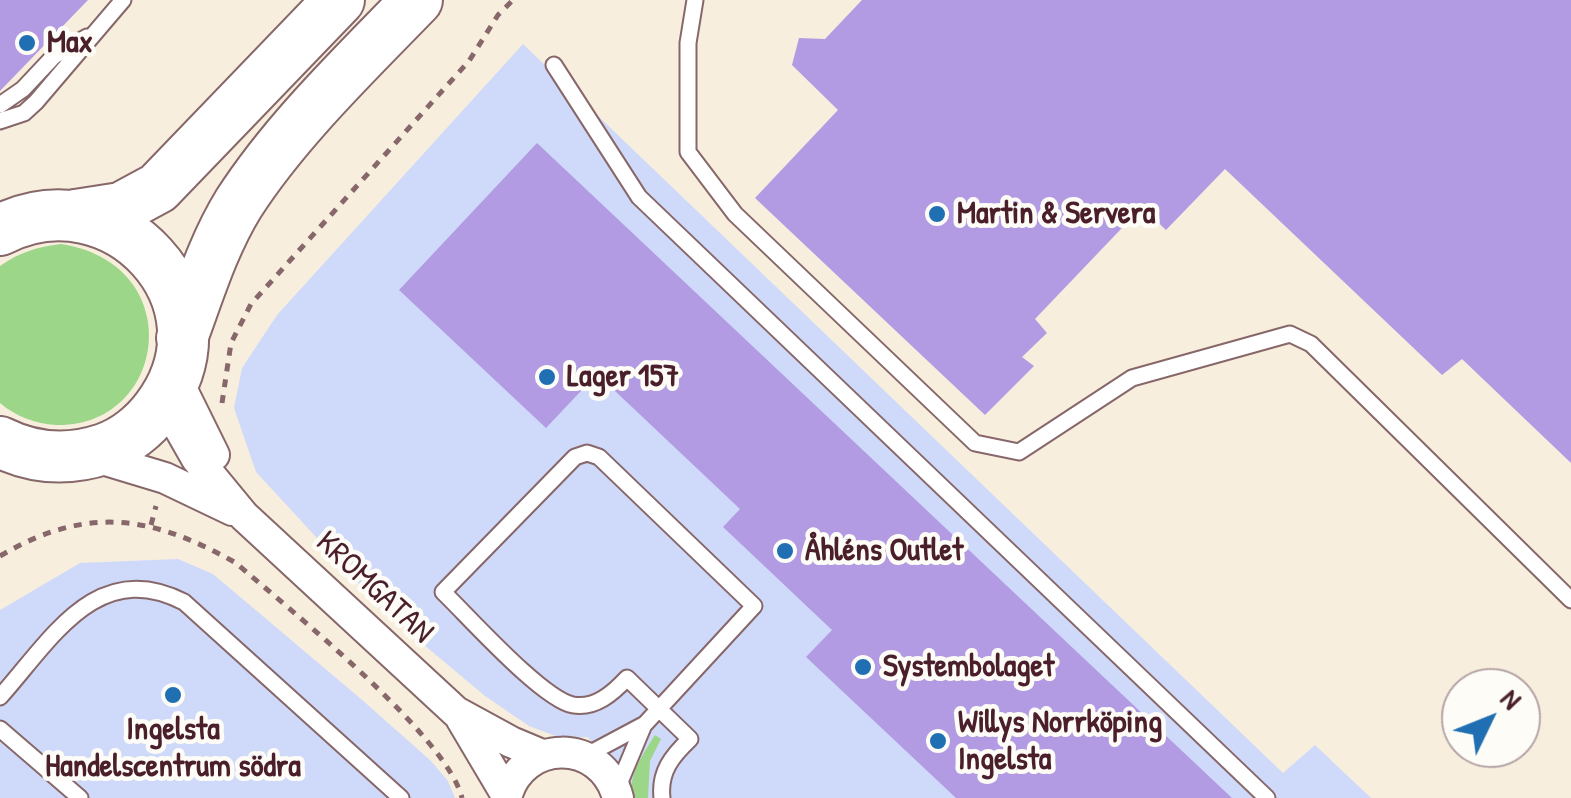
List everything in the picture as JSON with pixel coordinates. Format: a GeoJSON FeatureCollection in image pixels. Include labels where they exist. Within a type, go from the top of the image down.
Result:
{"type":"FeatureCollection","features":[{"type":"Feature","properties":{"kind":"highway"},"geometry":{"type":"LineString","coordinates":[[0,230],[40,215],[76,215],[121,208],[158,188],[339,0]]}},
{"type":"Feature","properties":{"kind":"highway"},"geometry":{"type":"LineString","coordinates":[[0,442],[45,458],[112,446],[134,433],[174,371],[219,240],[240,202],[277,152],[417,0]]}},
{"type":"Feature","properties":{"kind":"highway"},"geometry":{"type":"LineString","coordinates":[[76,215],[124,231],[152,256],[172,288],[180,312],[174,371]]}},
{"type":"Feature","properties":{"kind":"street","name":"KROMGATAN"},"geometry":{"type":"LineString","coordinates":[[174,371],[196,459],[244,516],[456,712],[542,755]]}},
{"type":"Feature","properties":{"kind":"street","name":"KROMGATAN"},"geometry":{"type":"LineString","coordinates":[[45,458],[164,478],[244,516]]}},
{"type":"Feature","properties":{"kind":"street","name":"KROMGATAN"},"geometry":{"type":"LineString","coordinates":[[456,712],[506,796]]}},
{"type":"Feature","properties":{"kind":"street"},"geometry":{"type":"LineString","coordinates":[[506,796],[514,777],[526,764],[559,752],[586,756],[603,770],[617,794]]}},
{"type":"Feature","properties":{"kind":"lane"},"geometry":{"type":"LineString","coordinates":[[695,0],[688,42],[688,152],[734,214],[975,443],[1019,452],[1132,378],[1290,334],[1311,344],[1571,600]]}},
{"type":"Feature","properties":{"kind":"lane"},"geometry":{"type":"LineString","coordinates":[[0,121],[24,113],[36,102],[116,3]]}},
{"type":"Feature","properties":{"kind":"lane"},"geometry":{"type":"LineString","coordinates":[[0,104],[23,89],[54,56],[98,30]]}},
{"type":"Feature","properties":{"kind":"lane"},"geometry":{"type":"LineString","coordinates":[[554,65],[640,197],[1267,798]]}},
{"type":"Feature","properties":{"kind":"lane"},"geometry":{"type":"LineString","coordinates":[[586,756],[645,724],[659,709],[754,606],[599,457],[587,453],[575,457],[443,592],[551,696],[574,705],[596,702],[614,692],[627,678],[659,709],[690,739],[671,757],[664,773],[662,798]]}},
{"type":"Feature","properties":{"kind":"lane"},"geometry":{"type":"LineString","coordinates":[[0,698],[80,608],[106,592],[142,586],[184,602],[401,798]]}},
{"type":"Feature","properties":{"kind":"lane"},"geometry":{"type":"LineString","coordinates":[[617,794],[645,724]]}},
{"type":"Feature","properties":{"kind":"lane"},"geometry":{"type":"LineString","coordinates":[[0,729],[14,737],[80,798]]}},
{"type":"Feature","properties":{"kind":"path"},"geometry":{"type":"LineString","coordinates":[[218,417],[231,343],[250,304],[469,61],[498,15],[513,0]]}},
{"type":"Feature","properties":{"kind":"path"},"geometry":{"type":"LineString","coordinates":[[0,556],[55,529],[108,522],[150,525],[211,548],[236,562],[378,690],[429,742],[458,782],[462,798]]}},
{"type":"Feature","properties":{"kind":"shaded area"},"geometry":{"type":"Polygon","coordinates":[[[523,44],[1283,773],[1315,745],[1371,798],[628,798],[630,778],[587,737],[561,738],[529,726],[485,696],[387,614],[256,472],[234,408],[242,368],[277,315],[523,44]]]}},
{"type":"Feature","properties":{"kind":"shaded area","name":"Ingelsta Handelscentrum södra"},"geometry":{"type":"Polygon","coordinates":[[[178,559],[213,574],[361,699],[430,760],[448,781],[455,798],[0,798],[0,610],[80,563],[178,559]]]}},
{"type":"Feature","properties":{"kind":"green space"},"geometry":{"type":"Polygon","coordinates":[[[61,244],[102,258],[130,281],[146,311],[149,343],[141,374],[122,401],[94,419],[56,425],[26,418],[0,403],[0,266],[29,251],[61,244]]]}},
{"type":"Feature","properties":{"kind":"green space"},"geometry":{"type":"Polygon","coordinates":[[[655,735],[661,739],[650,761],[648,798],[631,798],[635,773],[655,735]]]}},
{"type":"Feature","properties":{"kind":"building","name":"Max"},"geometry":{"type":"Polygon","coordinates":[[[0,0],[88,0],[0,91],[0,0]]]}},
{"type":"Feature","properties":{"kind":"building","name":"Martin & Servera"},"geometry":{"type":"Polygon","coordinates":[[[862,0],[1571,0],[1571,463],[1462,359],[1442,375],[1225,169],[1166,230],[1142,207],[1035,319],[1047,333],[1022,357],[1034,366],[985,415],[755,198],[838,110],[792,65],[799,38],[825,39],[862,0]]]}},
{"type":"Feature","properties":{"kind":"building"},"geometry":{"type":"Polygon","coordinates":[[[537,143],[1232,798],[956,798],[806,657],[832,630],[723,527],[740,509],[597,374],[546,428],[399,290],[537,143]]]}},
{"type":"Feature","properties":{"kind":"place","name":"Max"},"geometry":{"type":"Point","coordinates":[27,43]}},
{"type":"Feature","properties":{"kind":"place","name":"Martin & Servera"},"geometry":{"type":"Point","coordinates":[937,214]}},
{"type":"Feature","properties":{"kind":"place","name":"Lager 157"},"geometry":{"type":"Point","coordinates":[547,377]}},
{"type":"Feature","properties":{"kind":"place","name":"Åhléns Outlet"},"geometry":{"type":"Point","coordinates":[785,551]}},
{"type":"Feature","properties":{"kind":"place","name":"Systembolaget"},"geometry":{"type":"Point","coordinates":[863,667]}},
{"type":"Feature","properties":{"kind":"place","name":"Ingelsta Handelscentrum södra"},"geometry":{"type":"Point","coordinates":[173,695]}},
{"type":"Feature","properties":{"kind":"place","name":"Willys Norrköping Ingelsta"},"geometry":{"type":"Point","coordinates":[938,741]}}]}
